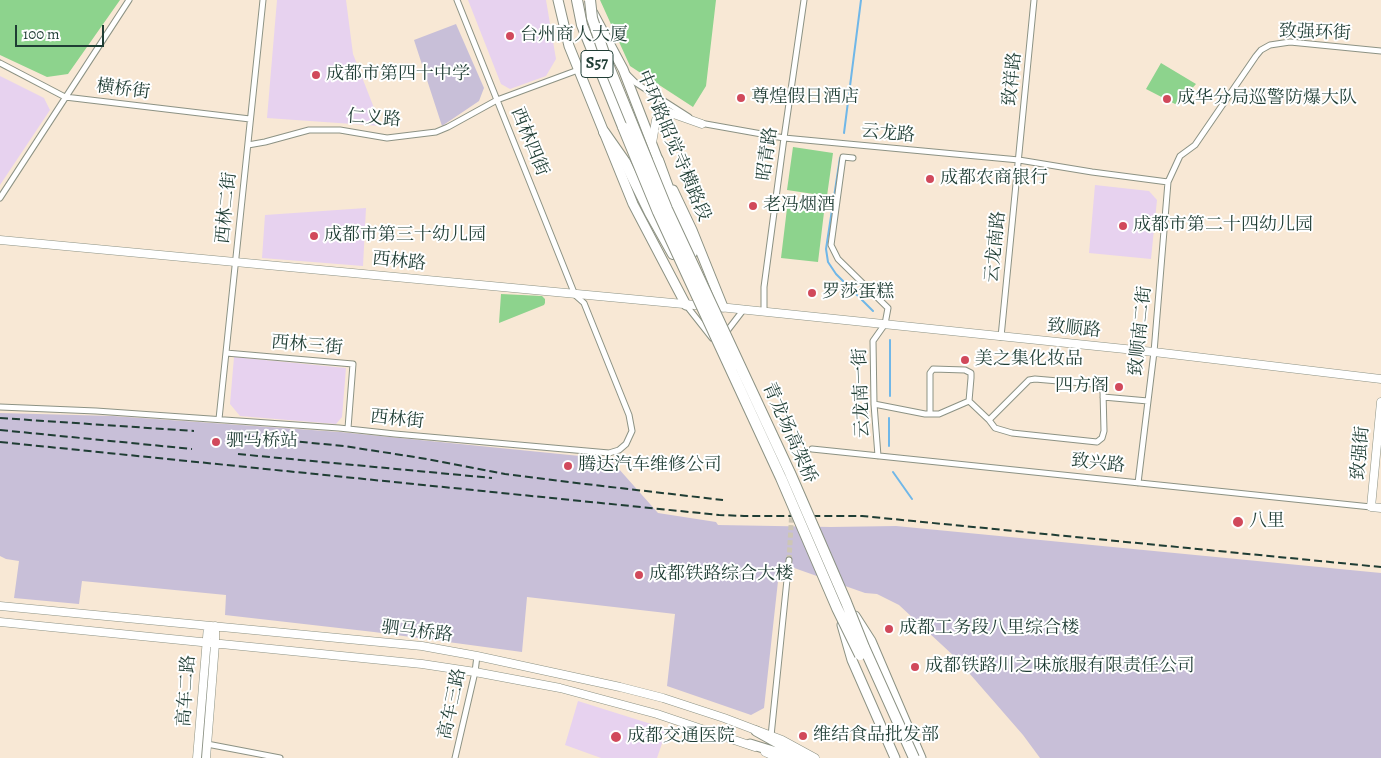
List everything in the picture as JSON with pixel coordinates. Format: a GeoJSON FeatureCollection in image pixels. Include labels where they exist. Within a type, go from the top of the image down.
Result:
{"type":"FeatureCollection","features":[{"type":"Feature","properties":{"kind":"highway","name":"S57"},"geometry":{"type":"LineString","coordinates":[[577,0],[582,25],[628,125]]}},
{"type":"Feature","properties":{"kind":"highway","name":"S57"},"geometry":{"type":"LineString","coordinates":[[588,0],[592,18],[628,125]]}},
{"type":"Feature","properties":{"kind":"highway","name":"青龙场高架桥"},"geometry":{"type":"LineString","coordinates":[[628,125],[667,208],[700,290],[837,608],[909,758]]}},
{"type":"Feature","properties":{"kind":"highway"},"geometry":{"type":"LineString","coordinates":[[604,132],[625,162],[650,213],[700,290]]}},
{"type":"Feature","properties":{"kind":"highway"},"geometry":{"type":"LineString","coordinates":[[658,160],[700,290]]}},
{"type":"Feature","properties":{"kind":"highway","name":"青龙场高架桥"},"geometry":{"type":"LineString","coordinates":[[700,290],[790,472],[864,647],[914,758]]}},
{"type":"Feature","properties":{"kind":"main road"},"geometry":{"type":"LineString","coordinates":[[558,0],[569,46],[633,204],[686,305]]}},
{"type":"Feature","properties":{"kind":"main road","name":"中环路昭觉寺横路段"},"geometry":{"type":"LineString","coordinates":[[588,0],[623,69],[658,160],[692,230],[723,307]]}},
{"type":"Feature","properties":{"kind":"main road"},"geometry":{"type":"LineString","coordinates":[[846,602],[871,641],[921,758]]}},
{"type":"Feature","properties":{"kind":"main road"},"geometry":{"type":"LineString","coordinates":[[837,608],[852,660],[895,758]]}},
{"type":"Feature","properties":{"kind":"main road"},"geometry":{"type":"LineString","coordinates":[[756,731],[773,753],[804,758]]}},
{"type":"Feature","properties":{"kind":"main road"},"geometry":{"type":"LineString","coordinates":[[750,744],[790,758]]}},
{"type":"Feature","properties":{"kind":"street"},"geometry":{"type":"LineString","coordinates":[[0,198],[129,0]]}},
{"type":"Feature","properties":{"kind":"street","name":"西林二街"},"geometry":{"type":"LineString","coordinates":[[219,419],[263,0]]}},
{"type":"Feature","properties":{"kind":"street","name":"西林四街"},"geometry":{"type":"LineString","coordinates":[[457,0],[576,295]]}},
{"type":"Feature","properties":{"kind":"street","name":"昭青路"},"geometry":{"type":"LineString","coordinates":[[764,312],[764,287],[804,0]]}},
{"type":"Feature","properties":{"kind":"street","name":"致祥路"},"geometry":{"type":"LineString","coordinates":[[1018,160],[1034,0]]}},
{"type":"Feature","properties":{"kind":"street","name":"致强环街"},"geometry":{"type":"LineString","coordinates":[[1168,182],[1180,156],[1195,145],[1261,50],[1270,45],[1290,42],[1381,51]]}},
{"type":"Feature","properties":{"kind":"street","name":"横桥街"},"geometry":{"type":"LineString","coordinates":[[0,63],[65,97],[250,119]]}},
{"type":"Feature","properties":{"kind":"street","name":"云龙路"},"geometry":{"type":"LineString","coordinates":[[623,69],[636,83],[702,124],[784,138],[1018,160],[1168,182]]}},
{"type":"Feature","properties":{"kind":"street","name":"仁义路"},"geometry":{"type":"LineString","coordinates":[[248,145],[309,130],[340,130],[387,138],[436,132],[497,100],[578,70]]}},
{"type":"Feature","properties":{"kind":"street"},"geometry":{"type":"LineString","coordinates":[[652,143],[656,120],[664,113],[668,112],[702,124]]}},
{"type":"Feature","properties":{"kind":"street"},"geometry":{"type":"LineString","coordinates":[[853,158],[843,157],[831,245],[838,259],[888,308],[885,324]]}},
{"type":"Feature","properties":{"kind":"street","name":"云龙南路"},"geometry":{"type":"LineString","coordinates":[[1001,337],[1018,160]]}},
{"type":"Feature","properties":{"kind":"street","name":"致顺南二街"},"geometry":{"type":"LineString","coordinates":[[1138,483],[1154,352],[1168,182]]}},
{"type":"Feature","properties":{"kind":"street","name":"西林路"},"geometry":{"type":"LineString","coordinates":[[0,240],[764,312]]}},
{"type":"Feature","properties":{"kind":"street","name":"西林街"},"geometry":{"type":"LineString","coordinates":[[0,407],[96,411],[348,428],[609,453],[618,450],[626,444],[632,432],[631,422],[584,303],[576,295]]}},
{"type":"Feature","properties":{"kind":"street"},"geometry":{"type":"LineString","coordinates":[[686,305],[717,344],[770,459],[788,480],[792,493]]}},
{"type":"Feature","properties":{"kind":"street"},"geometry":{"type":"LineString","coordinates":[[717,344],[744,309]]}},
{"type":"Feature","properties":{"kind":"street","name":"致顺路"},"geometry":{"type":"LineString","coordinates":[[764,312],[1154,352],[1381,379]]}},
{"type":"Feature","properties":{"kind":"street","name":"云龙南一街"},"geometry":{"type":"LineString","coordinates":[[878,456],[874,404],[873,341],[885,324]]}},
{"type":"Feature","properties":{"kind":"street","name":"西林三街"},"geometry":{"type":"LineString","coordinates":[[226,352],[353,364],[348,428]]}},
{"type":"Feature","properties":{"kind":"street"},"geometry":{"type":"LineString","coordinates":[[930,414],[930,373],[933,369],[965,370],[971,373],[969,401]]}},
{"type":"Feature","properties":{"kind":"street"},"geometry":{"type":"LineString","coordinates":[[969,401],[990,420],[995,428],[1012,433],[1097,442],[1102,438],[1104,431],[1103,392],[1101,388],[1093,384],[1029,380],[990,420]]}},
{"type":"Feature","properties":{"kind":"street"},"geometry":{"type":"LineString","coordinates":[[1103,398],[1148,401]]}},
{"type":"Feature","properties":{"kind":"street"},"geometry":{"type":"LineString","coordinates":[[874,404],[939,414],[969,401]]}},
{"type":"Feature","properties":{"kind":"street","name":"致强街"},"geometry":{"type":"LineString","coordinates":[[1371,507],[1381,402]]}},
{"type":"Feature","properties":{"kind":"street","name":"致兴路"},"geometry":{"type":"LineString","coordinates":[[812,449],[1381,508]]}},
{"type":"Feature","properties":{"kind":"street"},"geometry":{"type":"LineString","coordinates":[[771,736],[789,560]]}},
{"type":"Feature","properties":{"kind":"street","name":"驷马桥路"},"geometry":{"type":"LineString","coordinates":[[0,606],[422,646],[477,656],[663,698],[782,740],[815,758]]}},
{"type":"Feature","properties":{"kind":"street","name":"驷马桥路"},"geometry":{"type":"LineString","coordinates":[[0,622],[422,664],[475,672],[569,691],[657,714],[750,744]]}},
{"type":"Feature","properties":{"kind":"street","name":"高车二路"},"geometry":{"type":"LineString","coordinates":[[197,758],[206,642],[211,626]]}},
{"type":"Feature","properties":{"kind":"street","name":"高车二路"},"geometry":{"type":"LineString","coordinates":[[206,758],[215,644],[211,626]]}},
{"type":"Feature","properties":{"kind":"street","name":"高车三路"},"geometry":{"type":"LineString","coordinates":[[456,758],[477,656]]}},
{"type":"Feature","properties":{"kind":"street"},"geometry":{"type":"LineString","coordinates":[[207,744],[280,758]]}},
{"type":"Feature","properties":{"kind":"shaded area","name":"成都市第四十中学"},"geometry":{"type":"Polygon","coordinates":[[[277,0],[346,0],[353,54],[381,126],[267,118],[277,0]]]}},
{"type":"Feature","properties":{"kind":"shaded area"},"geometry":{"type":"Polygon","coordinates":[[[468,0],[546,0],[556,59],[546,76],[510,89],[501,84],[468,0]]]}},
{"type":"Feature","properties":{"kind":"shaded area"},"geometry":{"type":"Polygon","coordinates":[[[456,24],[484,88],[479,101],[442,126],[414,40],[456,24]]]}},
{"type":"Feature","properties":{"kind":"shaded area"},"geometry":{"type":"Polygon","coordinates":[[[0,76],[44,98],[50,110],[0,185],[0,76]]]}},
{"type":"Feature","properties":{"kind":"shaded area","name":"成都市第二十四幼儿园"},"geometry":{"type":"Polygon","coordinates":[[[1095,185],[1149,191],[1157,200],[1151,259],[1089,253],[1095,185]]]}},
{"type":"Feature","properties":{"kind":"shaded area","name":"成都市第三十幼儿园"},"geometry":{"type":"Polygon","coordinates":[[[366,208],[363,266],[262,258],[265,215],[366,208]]]}},
{"type":"Feature","properties":{"kind":"shaded area"},"geometry":{"type":"Polygon","coordinates":[[[234,357],[346,368],[342,417],[336,424],[240,416],[230,404],[234,357]]]}},
{"type":"Feature","properties":{"kind":"shaded area"},"geometry":{"type":"Polygon","coordinates":[[[0,413],[113,416],[340,432],[610,459],[658,513],[716,522],[718,525],[896,526],[1381,573],[1381,758],[1040,758],[1023,735],[956,658],[899,605],[877,594],[865,593],[780,563],[764,708],[751,715],[667,686],[675,614],[527,597],[522,652],[374,632],[225,615],[226,595],[82,581],[79,604],[14,598],[19,561],[0,556],[0,413]]]}},
{"type":"Feature","properties":{"kind":"shaded area","name":"成都交通医院"},"geometry":{"type":"Polygon","coordinates":[[[578,701],[667,729],[657,758],[601,758],[565,745],[578,701]]]}},
{"type":"Feature","properties":{"kind":"green space"},"geometry":{"type":"Polygon","coordinates":[[[0,0],[120,0],[68,74],[47,77],[0,55],[0,0]]]}},
{"type":"Feature","properties":{"kind":"green space"},"geometry":{"type":"Polygon","coordinates":[[[600,0],[716,0],[706,86],[693,107],[630,66],[600,0]]]}},
{"type":"Feature","properties":{"kind":"green space"},"geometry":{"type":"Polygon","coordinates":[[[1161,63],[1196,84],[1177,105],[1146,89],[1161,63]]]}},
{"type":"Feature","properties":{"kind":"green space"},"geometry":{"type":"Polygon","coordinates":[[[793,147],[833,153],[827,196],[787,190],[793,147]]]}},
{"type":"Feature","properties":{"kind":"green space"},"geometry":{"type":"Polygon","coordinates":[[[788,200],[825,204],[818,262],[781,258],[788,200]]]}},
{"type":"Feature","properties":{"kind":"green space"},"geometry":{"type":"Polygon","coordinates":[[[501,294],[542,296],[545,299],[545,303],[499,323],[501,294]]]}},
{"type":"Feature","properties":{"kind":"waterway"},"geometry":{"type":"LineString","coordinates":[[844,133],[861,0]]}},
{"type":"Feature","properties":{"kind":"waterway"},"geometry":{"type":"LineString","coordinates":[[840,158],[826,249],[828,262],[836,274],[873,311]]}},
{"type":"Feature","properties":{"kind":"waterway"},"geometry":{"type":"LineString","coordinates":[[890,340],[890,396]]}},
{"type":"Feature","properties":{"kind":"waterway"},"geometry":{"type":"LineString","coordinates":[[889,418],[889,446]]}},
{"type":"Feature","properties":{"kind":"waterway"},"geometry":{"type":"LineString","coordinates":[[893,472],[912,499]]}},
{"type":"Feature","properties":{"kind":"tunnel"},"geometry":{"type":"LineString","coordinates":[[789,560],[792,509]]}},
{"type":"Feature","properties":{"kind":"railway"},"geometry":{"type":"LineString","coordinates":[[0,418],[194,431]]}},
{"type":"Feature","properties":{"kind":"railway"},"geometry":{"type":"LineString","coordinates":[[0,430],[192,449]]}},
{"type":"Feature","properties":{"kind":"railway"},"geometry":{"type":"LineString","coordinates":[[240,436],[344,446],[505,474],[723,500]]}},
{"type":"Feature","properties":{"kind":"railway"},"geometry":{"type":"LineString","coordinates":[[0,442],[719,515],[862,516],[1381,567]]}},
{"type":"Feature","properties":{"kind":"railway"},"geometry":{"type":"LineString","coordinates":[[238,454],[492,478]]}},
{"type":"Feature","properties":{"kind":"place","name":"台州商人大厦"},"geometry":{"type":"Point","coordinates":[510,36]}},
{"type":"Feature","properties":{"kind":"place","name":"成都市第四十中学"},"geometry":{"type":"Point","coordinates":[316,75]}},
{"type":"Feature","properties":{"kind":"place","name":"尊煌假日酒店"},"geometry":{"type":"Point","coordinates":[741,98]}},
{"type":"Feature","properties":{"kind":"place","name":"成华分局巡警防爆大队"},"geometry":{"type":"Point","coordinates":[1167,99]}},
{"type":"Feature","properties":{"kind":"place","name":"成都农商银行"},"geometry":{"type":"Point","coordinates":[930,179]}},
{"type":"Feature","properties":{"kind":"place","name":"老冯烟酒"},"geometry":{"type":"Point","coordinates":[753,206]}},
{"type":"Feature","properties":{"kind":"place","name":"成都市第二十四幼儿园"},"geometry":{"type":"Point","coordinates":[1123,226]}},
{"type":"Feature","properties":{"kind":"place","name":"成都市第三十幼儿园"},"geometry":{"type":"Point","coordinates":[314,236]}},
{"type":"Feature","properties":{"kind":"place","name":"罗莎蛋糕"},"geometry":{"type":"Point","coordinates":[812,293]}},
{"type":"Feature","properties":{"kind":"place","name":"美之集化妆品"},"geometry":{"type":"Point","coordinates":[965,360]}},
{"type":"Feature","properties":{"kind":"place","name":"四方阁"},"geometry":{"type":"Point","coordinates":[1119,387]}},
{"type":"Feature","properties":{"kind":"place","name":"驷马桥站"},"geometry":{"type":"Point","coordinates":[216,442]}},
{"type":"Feature","properties":{"kind":"place","name":"腾达汽车维修公司"},"geometry":{"type":"Point","coordinates":[568,466]}},
{"type":"Feature","properties":{"kind":"place","name":"八里"},"geometry":{"type":"Point","coordinates":[1238,522]}},
{"type":"Feature","properties":{"kind":"place","name":"成都铁路综合大楼"},"geometry":{"type":"Point","coordinates":[639,575]}},
{"type":"Feature","properties":{"kind":"place","name":"成都工务段八里综合楼"},"geometry":{"type":"Point","coordinates":[889,629]}},
{"type":"Feature","properties":{"kind":"place","name":"成都铁路川之味旅服有限责任公司"},"geometry":{"type":"Point","coordinates":[915,667]}},
{"type":"Feature","properties":{"kind":"place","name":"维结食品批发部"},"geometry":{"type":"Point","coordinates":[803,736]}},
{"type":"Feature","properties":{"kind":"place","name":"成都交通医院"},"geometry":{"type":"Point","coordinates":[616,737]}}]}
